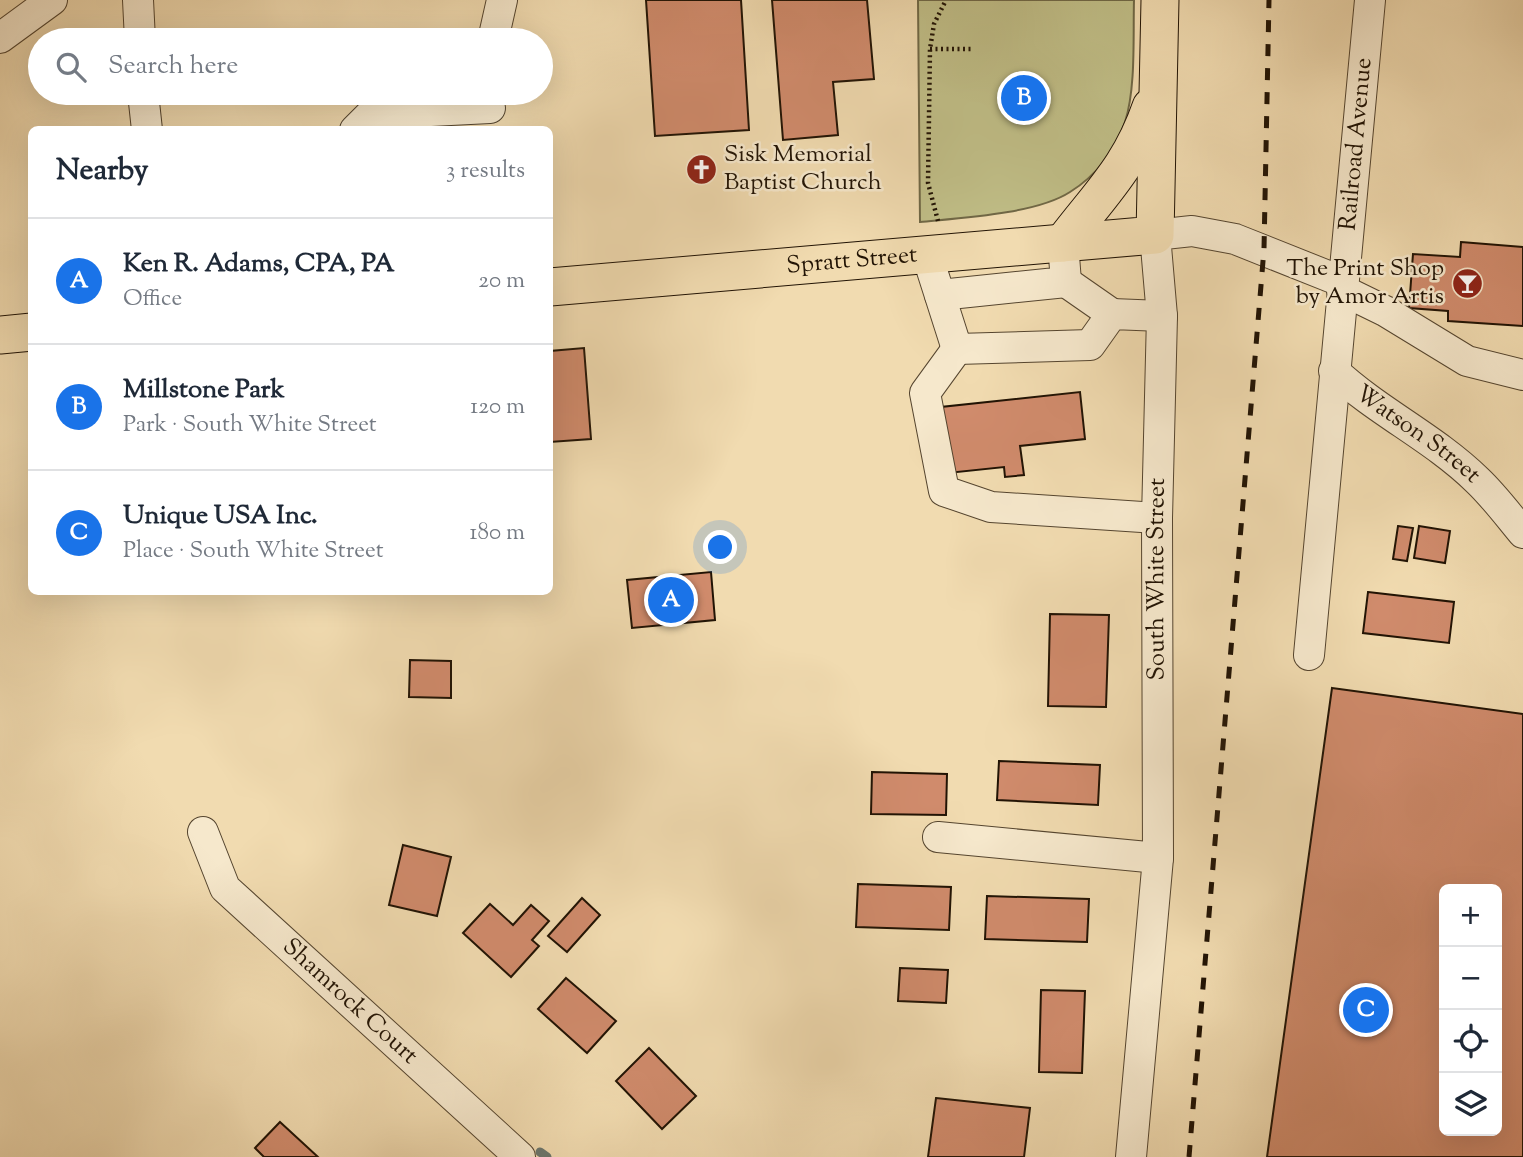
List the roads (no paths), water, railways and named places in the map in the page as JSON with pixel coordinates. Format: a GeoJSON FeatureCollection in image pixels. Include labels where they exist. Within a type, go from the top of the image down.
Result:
{"type":"FeatureCollection","features":[{"type":"Feature","properties":{"kind":"main road","name":"South White Street"},"geometry":{"type":"LineString","coordinates":[[1155,235],[1160,0]]}},
{"type":"Feature","properties":{"kind":"main road"},"geometry":{"type":"LineString","coordinates":[[1063,243],[1110,186],[1133,151],[1159,86]]}},
{"type":"Feature","properties":{"kind":"main road","name":"Spratt Street"},"geometry":{"type":"LineString","coordinates":[[553,287],[1155,235]]}},
{"type":"Feature","properties":{"kind":"main road"},"geometry":{"type":"LineString","coordinates":[[0,335],[28,332]]}},
{"type":"Feature","properties":{"kind":"street"},"geometry":{"type":"LineString","coordinates":[[0,38],[52,0]]}},
{"type":"Feature","properties":{"kind":"street"},"geometry":{"type":"LineString","coordinates":[[138,0],[139,28]]}},
{"type":"Feature","properties":{"kind":"street"},"geometry":{"type":"LineString","coordinates":[[496,28],[502,0]]}},
{"type":"Feature","properties":{"kind":"street","name":"Railroad Avenue"},"geometry":{"type":"LineString","coordinates":[[1309,654],[1370,0]]}},
{"type":"Feature","properties":{"kind":"street"},"geometry":{"type":"LineString","coordinates":[[144,105],[147,126]]}},
{"type":"Feature","properties":{"kind":"street"},"geometry":{"type":"LineString","coordinates":[[359,126],[371,114],[490,110]]}},
{"type":"Feature","properties":{"kind":"street"},"geometry":{"type":"LineString","coordinates":[[1155,235],[1192,231],[1235,239],[1342,286],[1467,361],[1523,375]]}},
{"type":"Feature","properties":{"kind":"street","name":"South White Street"},"geometry":{"type":"LineString","coordinates":[[1130,1157],[1158,858],[1157,518],[1162,316],[1155,235]]}},
{"type":"Feature","properties":{"kind":"street"},"geometry":{"type":"LineString","coordinates":[[1063,243],[1066,282]]}},
{"type":"Feature","properties":{"kind":"street"},"geometry":{"type":"LineString","coordinates":[[927,255],[957,349]]}},
{"type":"Feature","properties":{"kind":"street"},"geometry":{"type":"LineString","coordinates":[[940,295],[1066,282],[1112,314],[1162,316]]}},
{"type":"Feature","properties":{"kind":"street"},"geometry":{"type":"LineString","coordinates":[[957,349],[1090,345],[1112,314]]}},
{"type":"Feature","properties":{"kind":"street"},"geometry":{"type":"LineString","coordinates":[[957,349],[925,393],[944,491],[991,507],[1157,518]]}},
{"type":"Feature","properties":{"kind":"street","name":"Watson Street"},"geometry":{"type":"LineString","coordinates":[[1334,371],[1381,410],[1433,444],[1476,479],[1523,533]]}},
{"type":"Feature","properties":{"kind":"street","name":"Shamrock Court"},"geometry":{"type":"LineString","coordinates":[[204,832],[225,888],[520,1157]]}},
{"type":"Feature","properties":{"kind":"street"},"geometry":{"type":"LineString","coordinates":[[938,838],[1158,858]]}},
{"type":"Feature","properties":{"kind":"waterway"},"geometry":{"type":"LineString","coordinates":[[540,1152],[547,1157]]}},
{"type":"Feature","properties":{"kind":"railway"},"geometry":{"type":"LineString","coordinates":[[1189,1157],[1264,249],[1269,0]]}},
{"type":"Feature","properties":{"kind":"place","name":"Millstone Park"},"geometry":{"type":"Point","coordinates":[1024,98]}},
{"type":"Feature","properties":{"kind":"place","name":"Sisk Memorial Baptist Church"},"geometry":{"type":"Point","coordinates":[701,169]}},
{"type":"Feature","properties":{"kind":"place","name":"The Print Shop by Amor Artis"},"geometry":{"type":"Point","coordinates":[1467,283]}},
{"type":"Feature","properties":{"kind":"place","name":"Ken R. Adams, CPA, PA"},"geometry":{"type":"Point","coordinates":[671,600]}},
{"type":"Feature","properties":{"kind":"place","name":"Unique USA Inc."},"geometry":{"type":"Point","coordinates":[1366,1010]}}]}
